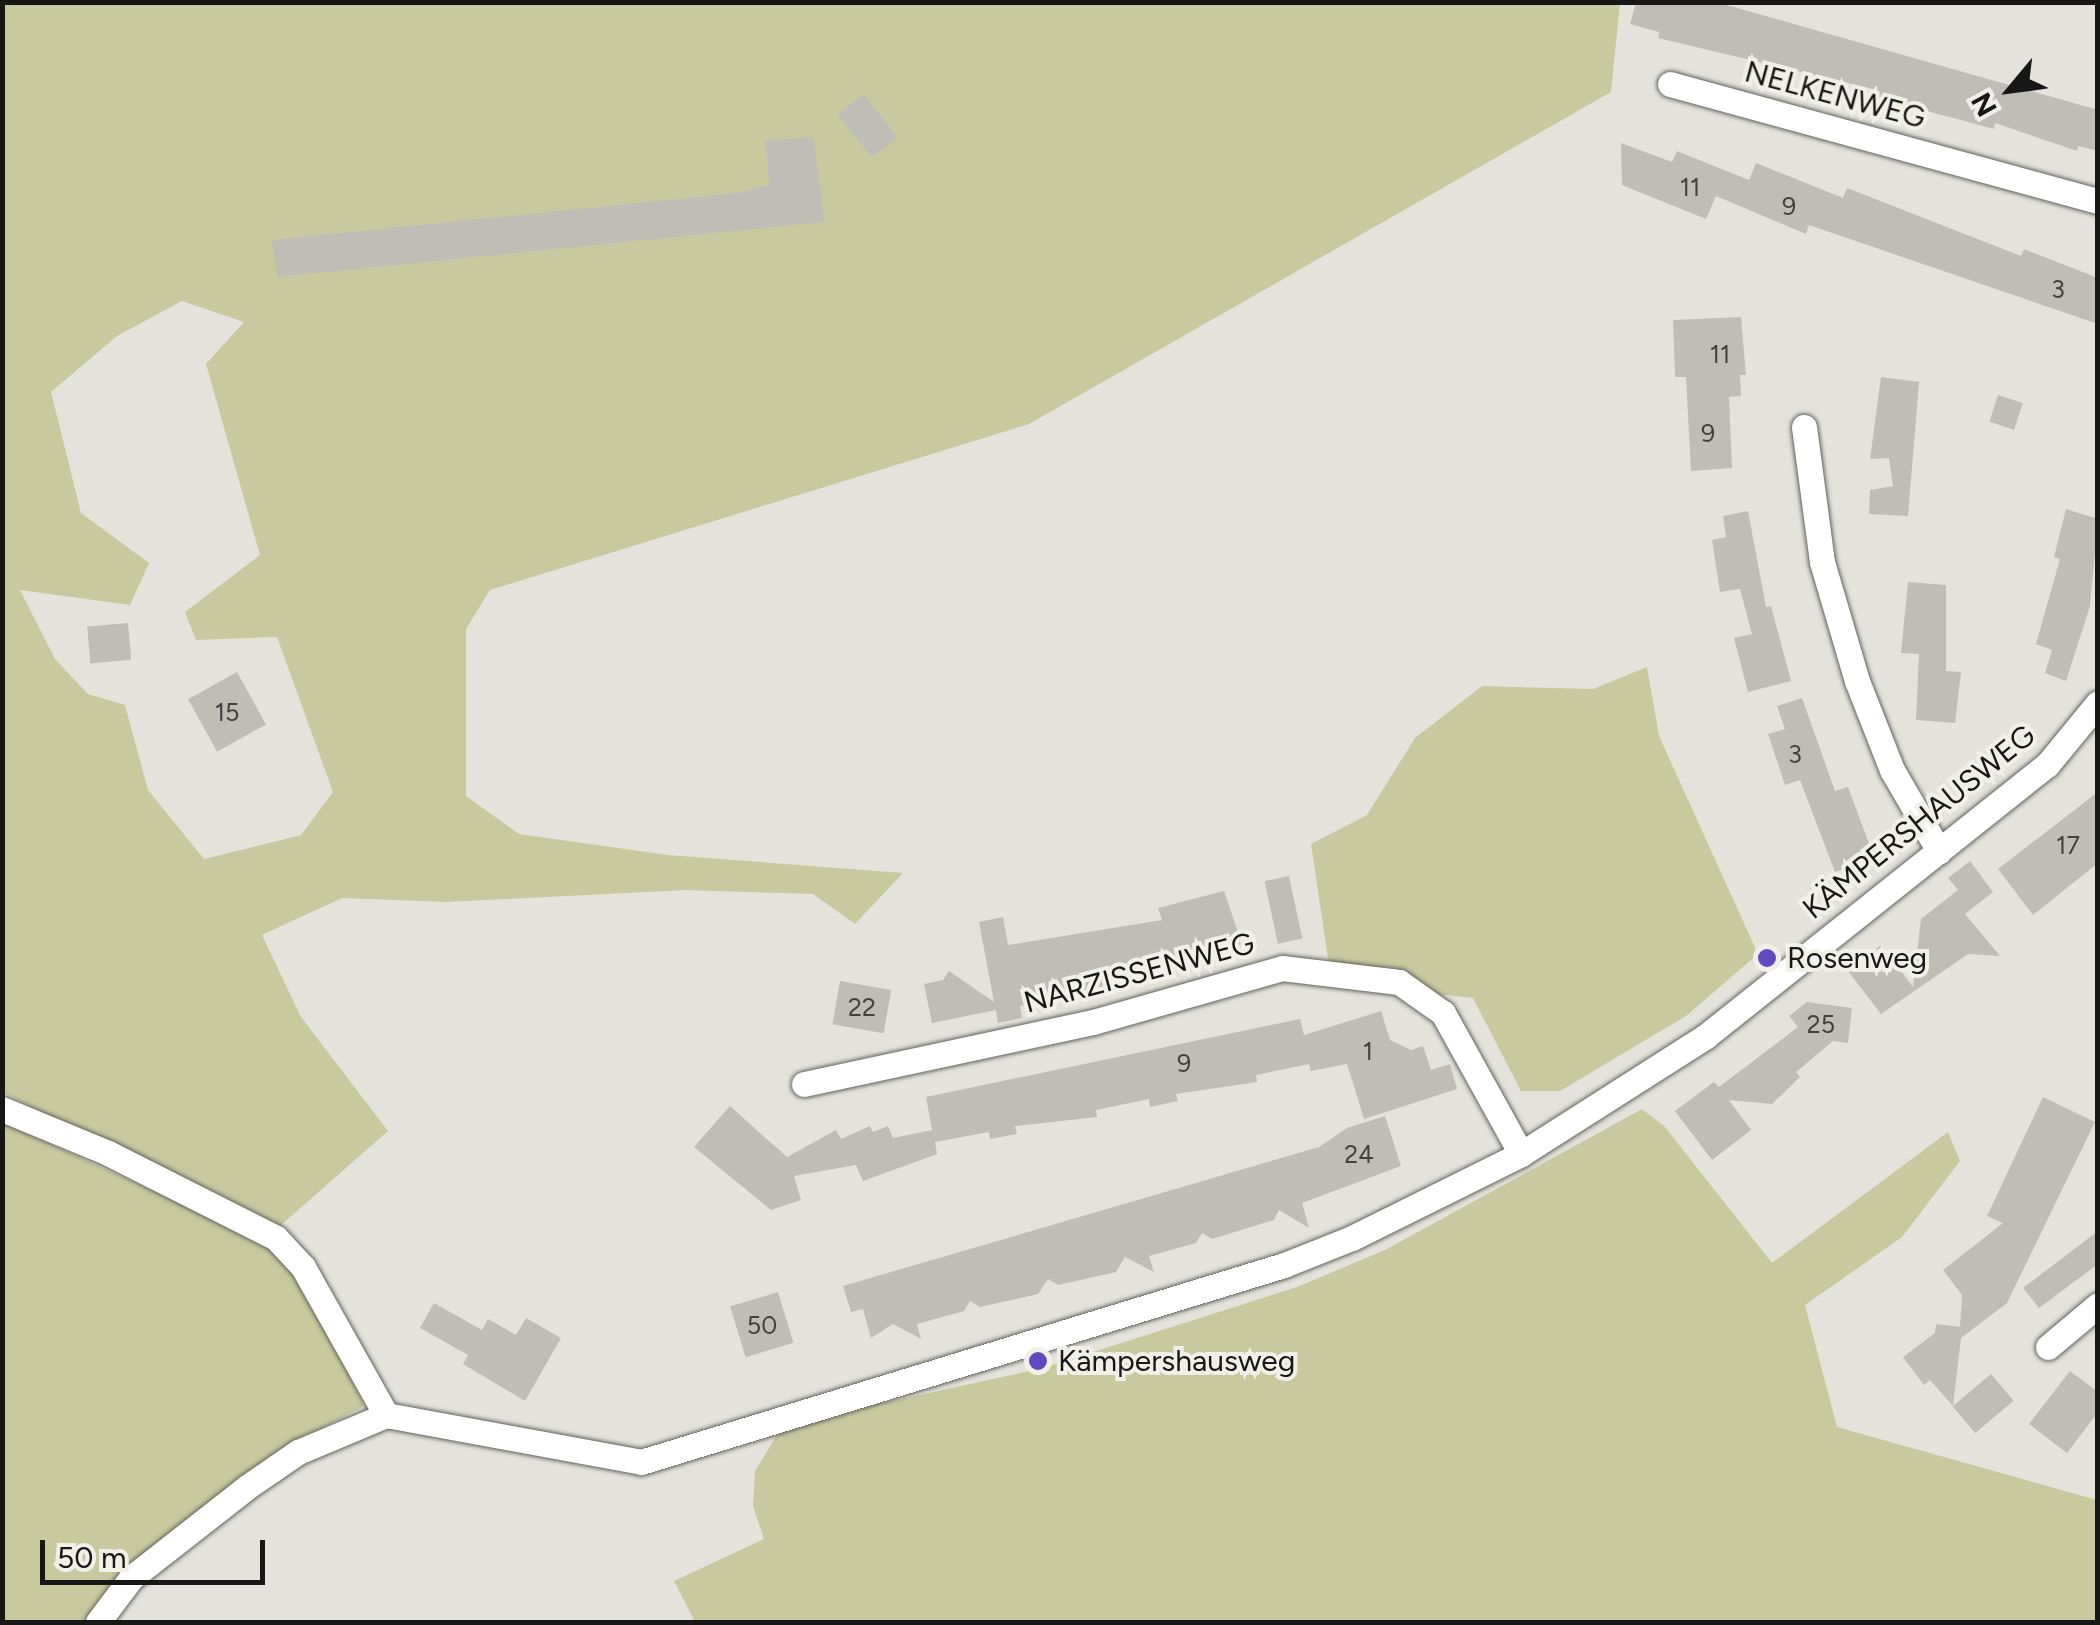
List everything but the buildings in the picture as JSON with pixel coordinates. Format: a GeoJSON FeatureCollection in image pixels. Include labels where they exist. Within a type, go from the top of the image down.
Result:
{"type":"FeatureCollection","features":[{"type":"Feature","properties":{"kind":"street","name":"NELKENWEG"},"geometry":{"type":"LineString","coordinates":[[1670,84],[2098,201]]}},
{"type":"Feature","properties":{"kind":"street"},"geometry":{"type":"LineString","coordinates":[[1804,427],[1822,562],[1857,680],[1892,770],[1939,851]]}},
{"type":"Feature","properties":{"kind":"street","name":"KÄMPERSHAUSWEG"},"geometry":{"type":"LineString","coordinates":[[386,1415],[641,1462],[1284,1265],[1521,1154],[1706,1036],[2048,765],[2098,703]]}},
{"type":"Feature","properties":{"kind":"street","name":"NARZISSENWEG"},"geometry":{"type":"LineString","coordinates":[[804,1084],[1110,1018],[1282,968],[1400,982],[1443,1013],[1521,1154]]}},
{"type":"Feature","properties":{"kind":"street"},"geometry":{"type":"LineString","coordinates":[[2,1109],[108,1153],[211,1209],[276,1238],[304,1267],[386,1415],[298,1452],[247,1487],[131,1578],[98,1622]]}},
{"type":"Feature","properties":{"kind":"street"},"geometry":{"type":"LineString","coordinates":[[2048,1347],[2098,1305]]}},
{"type":"Feature","properties":{"kind":"green space"},"geometry":{"type":"Polygon","coordinates":[[[2,3],[1620,3],[1611,92],[1029,424],[490,590],[466,629],[466,796],[519,834],[668,855],[903,873],[855,924],[813,894],[686,890],[447,902],[342,898],[262,935],[301,1017],[388,1131],[272,1233],[3,1092],[2,3]],[[182,301],[117,336],[51,392],[81,513],[149,563],[130,605],[20,590],[55,659],[88,694],[125,705],[148,790],[204,859],[301,835],[333,792],[277,637],[196,640],[185,612],[260,555],[206,364],[244,322],[182,301]]]}},
{"type":"Feature","properties":{"kind":"green space"},"geometry":{"type":"Polygon","coordinates":[[[1647,667],[1659,736],[1758,954],[1686,1016],[1560,1091],[1521,1091],[1473,998],[1436,994],[1396,968],[1329,965],[1311,844],[1367,815],[1415,738],[1482,686],[1593,689],[1647,667]]]}},
{"type":"Feature","properties":{"kind":"green space"},"geometry":{"type":"Polygon","coordinates":[[[1642,1109],[1665,1127],[1772,1263],[1948,1132],[1960,1161],[1902,1237],[1805,1305],[1837,1427],[2097,1500],[2097,1622],[695,1622],[674,1581],[764,1539],[753,1506],[755,1471],[783,1425],[1043,1368],[1297,1287],[1385,1250],[1642,1109]]]}},
{"type":"Feature","properties":{"kind":"green space"},"geometry":{"type":"Polygon","coordinates":[[[2,1122],[269,1244],[301,1275],[364,1406],[289,1445],[88,1622],[3,1622],[2,1122]]]}},
{"type":"Feature","properties":{"kind":"place","name":"Rosenweg"},"geometry":{"type":"Point","coordinates":[1767,958]}},
{"type":"Feature","properties":{"kind":"place","name":"Kämpershausweg"},"geometry":{"type":"Point","coordinates":[1038,1361]}}]}
